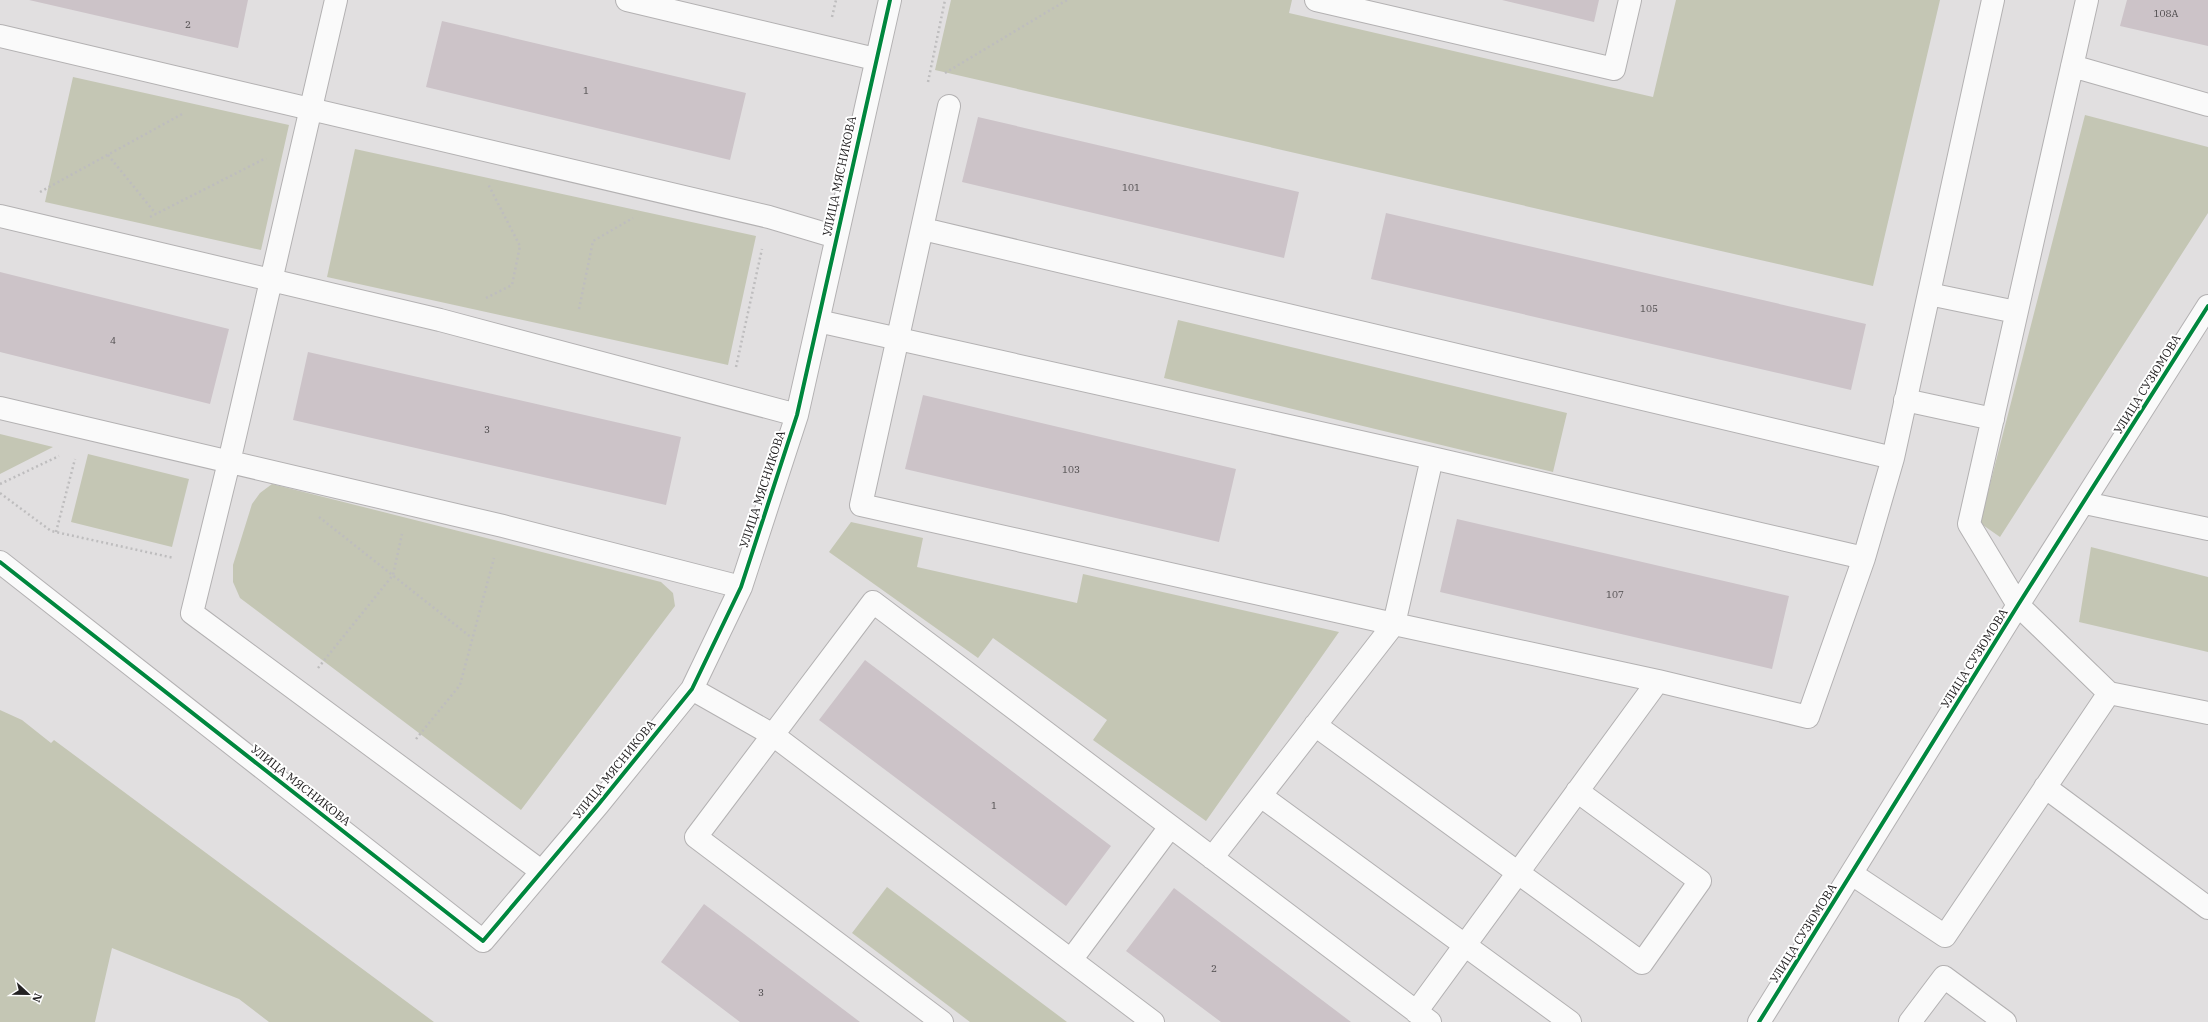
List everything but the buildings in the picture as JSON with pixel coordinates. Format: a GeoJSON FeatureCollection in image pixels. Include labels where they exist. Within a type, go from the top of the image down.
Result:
{"type":"FeatureCollection","features":[{"type":"Feature","properties":{"kind":"street"},"geometry":{"type":"LineString","coordinates":[[336,0],[272,280],[192,613],[395,765],[541,871]]}},
{"type":"Feature","properties":{"kind":"street"},"geometry":{"type":"LineString","coordinates":[[627,0],[875,59]]}},
{"type":"Feature","properties":{"kind":"street","name":"УЛИЦА МЯСНИКОВА"},"geometry":{"type":"LineString","coordinates":[[0,562],[483,941],[598,805],[692,689],[741,587],[796,415],[875,59],[890,0]]}},
{"type":"Feature","properties":{"kind":"street"},"geometry":{"type":"LineString","coordinates":[[1316,0],[1614,69],[1630,0]]}},
{"type":"Feature","properties":{"kind":"street"},"geometry":{"type":"LineString","coordinates":[[949,106],[861,505],[1394,624],[1658,681],[1808,716],[1864,558],[1893,458],[1993,0]]}},
{"type":"Feature","properties":{"kind":"street"},"geometry":{"type":"LineString","coordinates":[[2086,0],[1969,524],[2018,605],[2109,693],[2208,714]]}},
{"type":"Feature","properties":{"kind":"street"},"geometry":{"type":"LineString","coordinates":[[0,36],[769,217],[836,237]]}},
{"type":"Feature","properties":{"kind":"street"},"geometry":{"type":"LineString","coordinates":[[2072,66],[2208,105]]}},
{"type":"Feature","properties":{"kind":"street"},"geometry":{"type":"LineString","coordinates":[[0,216],[440,320],[730,396],[796,415]]}},
{"type":"Feature","properties":{"kind":"street"},"geometry":{"type":"LineString","coordinates":[[923,229],[1893,458]]}},
{"type":"Feature","properties":{"kind":"street"},"geometry":{"type":"LineString","coordinates":[[1928,294],[2016,312]]}},
{"type":"Feature","properties":{"kind":"street","name":"УЛИЦА СУЗЮМОВА"},"geometry":{"type":"LineString","coordinates":[[1759,1022],[2018,605],[2208,306]]}},
{"type":"Feature","properties":{"kind":"street"},"geometry":{"type":"LineString","coordinates":[[818,321],[1432,458],[1864,558]]}},
{"type":"Feature","properties":{"kind":"street"},"geometry":{"type":"LineString","coordinates":[[1905,400],[1993,419]]}},
{"type":"Feature","properties":{"kind":"street"},"geometry":{"type":"LineString","coordinates":[[0,408],[80,437],[229,462],[503,526],[741,587]]}},
{"type":"Feature","properties":{"kind":"street"},"geometry":{"type":"LineString","coordinates":[[1212,858],[1394,624],[1432,458]]}},
{"type":"Feature","properties":{"kind":"street"},"geometry":{"type":"LineString","coordinates":[[2084,503],[2208,529]]}},
{"type":"Feature","properties":{"kind":"street"},"geometry":{"type":"LineString","coordinates":[[942,1022],[696,836],[873,602],[1423,1017],[1465,945],[1658,681]]}},
{"type":"Feature","properties":{"kind":"street"},"geometry":{"type":"LineString","coordinates":[[692,689],[773,735],[1153,1022]]}},
{"type":"Feature","properties":{"kind":"street"},"geometry":{"type":"LineString","coordinates":[[1852,874],[1945,936],[2109,693]]}},
{"type":"Feature","properties":{"kind":"street"},"geometry":{"type":"LineString","coordinates":[[1315,725],[1642,963],[1700,882],[1577,791]]}},
{"type":"Feature","properties":{"kind":"street"},"geometry":{"type":"LineString","coordinates":[[2045,787],[2208,908]]}},
{"type":"Feature","properties":{"kind":"street"},"geometry":{"type":"LineString","coordinates":[[1261,796],[1570,1022]]}},
{"type":"Feature","properties":{"kind":"street"},"geometry":{"type":"LineString","coordinates":[[1070,960],[1170,827]]}},
{"type":"Feature","properties":{"kind":"street"},"geometry":{"type":"LineString","coordinates":[[1910,1022],[1944,977],[2005,1022]]}},
{"type":"Feature","properties":{"kind":"path"},"geometry":{"type":"LineString","coordinates":[[941,76],[1067,0]]}},
{"type":"Feature","properties":{"kind":"path"},"geometry":{"type":"LineString","coordinates":[[927,84],[934,80]]}},
{"type":"Feature","properties":{"kind":"path"},"geometry":{"type":"LineString","coordinates":[[34,196],[184,112]]}},
{"type":"Feature","properties":{"kind":"path"},"geometry":{"type":"LineString","coordinates":[[149,218],[304,138]]}},
{"type":"Feature","properties":{"kind":"path"},"geometry":{"type":"LineString","coordinates":[[440,320],[512,285],[520,246],[468,146]]}},
{"type":"Feature","properties":{"kind":"path"},"geometry":{"type":"LineString","coordinates":[[108,155],[156,214]]}},
{"type":"Feature","properties":{"kind":"path"},"geometry":{"type":"LineString","coordinates":[[579,310],[593,241],[673,194]]}},
{"type":"Feature","properties":{"kind":"path"},"geometry":{"type":"LineString","coordinates":[[730,396],[769,217]]}},
{"type":"Feature","properties":{"kind":"path"},"geometry":{"type":"LineString","coordinates":[[0,484],[80,437]]}},
{"type":"Feature","properties":{"kind":"path"},"geometry":{"type":"LineString","coordinates":[[56,532],[80,437]]}},
{"type":"Feature","properties":{"kind":"path"},"geometry":{"type":"LineString","coordinates":[[0,493],[51,531],[204,564]]}},
{"type":"Feature","properties":{"kind":"path"},"geometry":{"type":"LineString","coordinates":[[298,693],[393,575],[408,504]]}},
{"type":"Feature","properties":{"kind":"path"},"geometry":{"type":"LineString","coordinates":[[313,512],[472,638]]}},
{"type":"Feature","properties":{"kind":"path"},"geometry":{"type":"LineString","coordinates":[[395,765],[460,685],[503,526]]}},
{"type":"Feature","properties":{"kind":"green space"},"geometry":{"type":"Polygon","coordinates":[[[951,0],[1292,0],[1289,13],[1653,97],[1676,0],[1940,0],[1873,286],[935,70],[951,0]]]}},
{"type":"Feature","properties":{"kind":"green space"},"geometry":{"type":"Polygon","coordinates":[[[73,77],[289,125],[261,250],[45,202],[73,77]]]}},
{"type":"Feature","properties":{"kind":"green space"},"geometry":{"type":"Polygon","coordinates":[[[2085,115],[2208,147],[2208,213],[2000,537],[1980,523],[2085,115]]]}},
{"type":"Feature","properties":{"kind":"green space"},"geometry":{"type":"Polygon","coordinates":[[[355,149],[756,236],[728,365],[327,277],[355,149]]]}},
{"type":"Feature","properties":{"kind":"green space"},"geometry":{"type":"Polygon","coordinates":[[[1178,320],[1567,413],[1553,472],[1164,378],[1178,320]]]}},
{"type":"Feature","properties":{"kind":"green space"},"geometry":{"type":"Polygon","coordinates":[[[0,434],[53,447],[0,474],[0,434]]]}},
{"type":"Feature","properties":{"kind":"green space"},"geometry":{"type":"Polygon","coordinates":[[[88,454],[189,479],[172,547],[71,522],[88,454]]]}},
{"type":"Feature","properties":{"kind":"green space"},"geometry":{"type":"Polygon","coordinates":[[[272,484],[661,582],[673,593],[675,606],[521,810],[240,598],[233,582],[233,565],[252,504],[260,493],[272,484]]]}},
{"type":"Feature","properties":{"kind":"green space"},"geometry":{"type":"Polygon","coordinates":[[[851,522],[923,538],[917,567],[1077,603],[1083,574],[1339,632],[1206,821],[1093,740],[1107,720],[993,638],[978,658],[829,552],[851,522]]]}},
{"type":"Feature","properties":{"kind":"green space"},"geometry":{"type":"Polygon","coordinates":[[[2091,547],[2208,577],[2208,652],[2079,622],[2091,547]]]}},
{"type":"Feature","properties":{"kind":"green space"},"geometry":{"type":"Polygon","coordinates":[[[0,710],[22,720],[51,743],[54,740],[434,1022],[269,1022],[239,999],[112,948],[95,1022],[0,1022],[0,710]]]}},
{"type":"Feature","properties":{"kind":"green space"},"geometry":{"type":"Polygon","coordinates":[[[887,887],[1067,1022],[970,1022],[852,933],[887,887]]]}},
{"type":"Feature","properties":{"kind":"cycle path"},"geometry":{"type":"LineString","coordinates":[[0,562],[483,941],[598,805],[692,689],[741,587],[797,415],[890,0]]}},
{"type":"Feature","properties":{"kind":"cycle path"},"geometry":{"type":"LineString","coordinates":[[1759,1022],[2018,605],[2208,306]]}}]}
